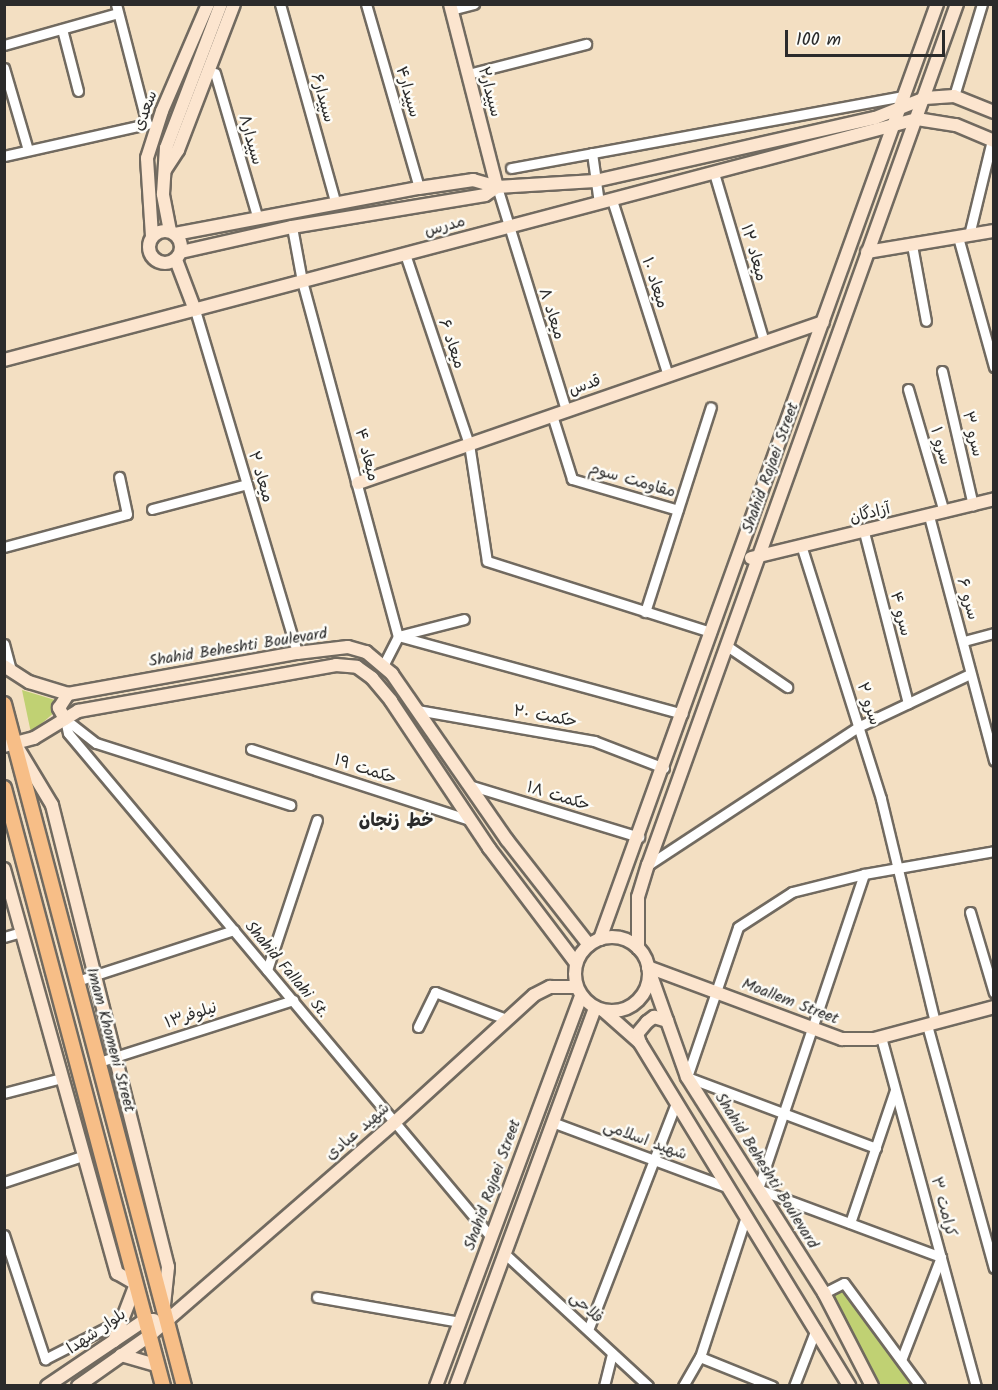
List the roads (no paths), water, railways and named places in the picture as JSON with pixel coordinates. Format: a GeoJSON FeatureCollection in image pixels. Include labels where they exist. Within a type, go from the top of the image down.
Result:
{"type":"FeatureCollection","features":[{"type":"Feature","properties":{"kind":"main road","name":"Imam Khomeni Street"},"geometry":{"type":"LineString","coordinates":[[4,704],[10,745],[78,981],[184,1386]]}},
{"type":"Feature","properties":{"kind":"main road"},"geometry":{"type":"LineString","coordinates":[[4,788],[163,1386]]}},
{"type":"Feature","properties":{"kind":"street","name":"سعدی"},"geometry":{"type":"LineString","coordinates":[[152,236],[147,158],[162,111],[208,4]]}},
{"type":"Feature","properties":{"kind":"street","name":"سعدی"},"geometry":{"type":"LineString","coordinates":[[172,233],[162,173],[172,130],[220,4]]}},
{"type":"Feature","properties":{"kind":"street"},"geometry":{"type":"LineString","coordinates":[[162,173],[178,150],[234,4]]}},
{"type":"Feature","properties":{"kind":"street","name":"سپیدار۶"},"geometry":{"type":"LineString","coordinates":[[280,4],[335,201]]}},
{"type":"Feature","properties":{"kind":"street","name":"سپیدار۴"},"geometry":{"type":"LineString","coordinates":[[366,4],[419,188]]}},
{"type":"Feature","properties":{"kind":"street"},"geometry":{"type":"LineString","coordinates":[[450,7],[474,4]]}},
{"type":"Feature","properties":{"kind":"street","name":"Shahid Rajaei Street"},"geometry":{"type":"LineString","coordinates":[[594,942],[639,837],[937,4]]}},
{"type":"Feature","properties":{"kind":"street","name":"Shahid Rajaei Street"},"geometry":{"type":"LineString","coordinates":[[638,948],[638,897],[648,865],[727,646],[755,560],[925,98],[957,4]]}},
{"type":"Feature","properties":{"kind":"street"},"geometry":{"type":"LineString","coordinates":[[954,96],[982,4]]}},
{"type":"Feature","properties":{"kind":"street","name":"سپیدار۲"},"geometry":{"type":"LineString","coordinates":[[450,7],[497,187]]}},
{"type":"Feature","properties":{"kind":"street"},"geometry":{"type":"LineString","coordinates":[[4,45],[62,29],[117,9],[147,124],[4,156]]}},
{"type":"Feature","properties":{"kind":"street"},"geometry":{"type":"LineString","coordinates":[[62,29],[78,91]]}},
{"type":"Feature","properties":{"kind":"street"},"geometry":{"type":"LineString","coordinates":[[468,74],[586,44]]}},
{"type":"Feature","properties":{"kind":"street"},"geometry":{"type":"LineString","coordinates":[[4,68],[28,150]]}},
{"type":"Feature","properties":{"kind":"street","name":"سپیدار۸"},"geometry":{"type":"LineString","coordinates":[[215,73],[257,216]]}},
{"type":"Feature","properties":{"kind":"street"},"geometry":{"type":"LineString","coordinates":[[511,168],[790,117],[925,98],[954,96],[993,112]]}},
{"type":"Feature","properties":{"kind":"street"},"geometry":{"type":"LineString","coordinates":[[497,187],[485,195],[292,227],[178,256],[167,264],[157,262],[150,255],[148,245],[152,236],[335,201],[473,180],[497,187],[596,181],[875,118],[902,102]]}},
{"type":"Feature","properties":{"kind":"street"},"geometry":{"type":"LineString","coordinates":[[790,117],[798,151]]}},
{"type":"Feature","properties":{"kind":"street"},"geometry":{"type":"LineString","coordinates":[[917,119],[956,125],[993,141],[963,236],[993,367]]}},
{"type":"Feature","properties":{"kind":"street","name":"مدرس"},"geometry":{"type":"LineString","coordinates":[[4,360],[917,119]]}},
{"type":"Feature","properties":{"kind":"street"},"geometry":{"type":"LineString","coordinates":[[592,153],[598,203]]}},
{"type":"Feature","properties":{"kind":"street","name":"میعاد ۱۲"},"geometry":{"type":"LineString","coordinates":[[714,173],[764,342]]}},
{"type":"Feature","properties":{"kind":"street","name":"میعاد ۸"},"geometry":{"type":"LineString","coordinates":[[497,187],[566,410]]}},
{"type":"Feature","properties":{"kind":"street","name":"میعاد ۱۰"},"geometry":{"type":"LineString","coordinates":[[612,200],[668,375]]}},
{"type":"Feature","properties":{"kind":"street","name":"میعاد ۴"},"geometry":{"type":"LineString","coordinates":[[292,227],[302,281],[398,636]]}},
{"type":"Feature","properties":{"kind":"street"},"geometry":{"type":"LineString","coordinates":[[867,252],[993,231]]}},
{"type":"Feature","properties":{"kind":"street"},"geometry":{"type":"LineString","coordinates":[[172,233],[181,244],[178,256],[195,309]]}},
{"type":"Feature","properties":{"kind":"street"},"geometry":{"type":"LineString","coordinates":[[912,245],[926,321]]}},
{"type":"Feature","properties":{"kind":"street","name":"میعاد ۶"},"geometry":{"type":"LineString","coordinates":[[405,254],[469,444],[487,561],[645,612]]}},
{"type":"Feature","properties":{"kind":"street","name":"میعاد ۲"},"geometry":{"type":"LineString","coordinates":[[195,309],[297,653]]}},
{"type":"Feature","properties":{"kind":"street","name":"قدس"},"geometry":{"type":"LineString","coordinates":[[358,483],[822,322]]}},
{"type":"Feature","properties":{"kind":"street","name":"سرو ۳"},"geometry":{"type":"LineString","coordinates":[[942,371],[973,505]]}},
{"type":"Feature","properties":{"kind":"street","name":"سرو ۱"},"geometry":{"type":"LineString","coordinates":[[908,389],[944,512]]}},
{"type":"Feature","properties":{"kind":"street"},"geometry":{"type":"LineString","coordinates":[[711,406],[645,612],[711,632]]}},
{"type":"Feature","properties":{"kind":"street","name":"مقاومت سوم"},"geometry":{"type":"LineString","coordinates":[[552,415],[572,479],[678,510]]}},
{"type":"Feature","properties":{"kind":"street"},"geometry":{"type":"LineString","coordinates":[[4,547],[127,514],[119,477]]}},
{"type":"Feature","properties":{"kind":"street"},"geometry":{"type":"LineString","coordinates":[[152,509],[247,484]]}},
{"type":"Feature","properties":{"kind":"street","name":"آزادگان"},"geometry":{"type":"LineString","coordinates":[[755,560],[993,499]]}},
{"type":"Feature","properties":{"kind":"street","name":"سرو ۶"},"geometry":{"type":"LineString","coordinates":[[929,516],[964,641],[970,674],[989,722],[993,760]]}},
{"type":"Feature","properties":{"kind":"street","name":"سرو ۴"},"geometry":{"type":"LineString","coordinates":[[864,532],[908,703]]}},
{"type":"Feature","properties":{"kind":"street","name":"سرو ۲"},"geometry":{"type":"LineString","coordinates":[[802,548],[860,726],[881,799],[931,1024],[993,1268]]}},
{"type":"Feature","properties":{"kind":"street"},"geometry":{"type":"LineString","coordinates":[[739,553],[755,560]]}},
{"type":"Feature","properties":{"kind":"street"},"geometry":{"type":"LineString","coordinates":[[384,664],[398,636],[464,619]]}},
{"type":"Feature","properties":{"kind":"street"},"geometry":{"type":"LineString","coordinates":[[964,641],[993,633]]}},
{"type":"Feature","properties":{"kind":"street"},"geometry":{"type":"LineString","coordinates":[[398,636],[683,714]]}},
{"type":"Feature","properties":{"kind":"street"},"geometry":{"type":"LineString","coordinates":[[4,644],[8,668]]}},
{"type":"Feature","properties":{"kind":"street"},"geometry":{"type":"LineString","coordinates":[[727,646],[787,687]]}},
{"type":"Feature","properties":{"kind":"street","name":"Shahid Beheshti Boulevard"},"geometry":{"type":"LineString","coordinates":[[8,668],[29,682],[68,694],[297,653],[348,647],[366,652],[384,664],[507,840],[594,942]]}},
{"type":"Feature","properties":{"kind":"street","name":"Shahid Beheshti Boulevard"},"geometry":{"type":"LineString","coordinates":[[10,745],[34,738],[78,711],[336,665],[357,668],[372,678],[391,701],[469,820],[576,963]]}},
{"type":"Feature","properties":{"kind":"street"},"geometry":{"type":"LineString","coordinates":[[648,865],[860,726],[970,674]]}},
{"type":"Feature","properties":{"kind":"street"},"geometry":{"type":"LineString","coordinates":[[68,694],[59,708],[65,718],[96,743],[290,805]]}},
{"type":"Feature","properties":{"kind":"street","name":"حکمت ۲۰"},"geometry":{"type":"LineString","coordinates":[[417,710],[594,741],[664,768]]}},
{"type":"Feature","properties":{"kind":"street","name":"Shahid Fallahi St."},"geometry":{"type":"LineString","coordinates":[[65,718],[68,733],[491,1237]]}},
{"type":"Feature","properties":{"kind":"street"},"geometry":{"type":"LineString","coordinates":[[10,745],[52,805],[94,975],[117,1056],[168,1267],[165,1314]]}},
{"type":"Feature","properties":{"kind":"street","name":"حکمت ۱۹"},"geometry":{"type":"LineString","coordinates":[[251,749],[469,820]]}},
{"type":"Feature","properties":{"kind":"street","name":"حکمت ۱۸"},"geometry":{"type":"LineString","coordinates":[[469,785],[639,837]]}},
{"type":"Feature","properties":{"kind":"street"},"geometry":{"type":"LineString","coordinates":[[267,970],[317,820]]}},
{"type":"Feature","properties":{"kind":"street"},"geometry":{"type":"LineString","coordinates":[[489,848],[507,840]]}},
{"type":"Feature","properties":{"kind":"street"},"geometry":{"type":"LineString","coordinates":[[876,1148],[687,1077],[738,927],[792,892],[864,874],[896,871],[993,851]]}},
{"type":"Feature","properties":{"kind":"street"},"geometry":{"type":"LineString","coordinates":[[4,869],[82,1156],[117,1273],[136,1284],[114,1341]]}},
{"type":"Feature","properties":{"kind":"street"},"geometry":{"type":"LineString","coordinates":[[864,874],[758,1189],[941,1257],[901,1360]]}},
{"type":"Feature","properties":{"kind":"street"},"geometry":{"type":"LineString","coordinates":[[970,912],[993,993]]}},
{"type":"Feature","properties":{"kind":"street"},"geometry":{"type":"LineString","coordinates":[[78,981],[234,930]]}},
{"type":"Feature","properties":{"kind":"street"},"geometry":{"type":"LineString","coordinates":[[4,937],[22,932]]}},
{"type":"Feature","properties":{"kind":"street"},"geometry":{"type":"LineString","coordinates":[[600,1009],[616,1011],[638,1001],[645,991],[648,967],[638,948],[620,938],[594,942],[576,963],[579,991],[600,1009],[640,1043]]}},
{"type":"Feature","properties":{"kind":"street","name":"Shahid Beheshti Boulevard"},"geometry":{"type":"LineString","coordinates":[[648,967],[687,1077],[824,1293],[872,1386]]}},
{"type":"Feature","properties":{"kind":"street","name":"Moallem Street"},"geometry":{"type":"LineString","coordinates":[[648,967],[842,1040],[881,1037],[993,1007]]}},
{"type":"Feature","properties":{"kind":"street","name":"شهید عبادی"},"geometry":{"type":"LineString","coordinates":[[165,1314],[395,1122],[506,1019],[542,991],[579,991]]}},
{"type":"Feature","properties":{"kind":"street","name":"Shahid Rajaei Street"},"geometry":{"type":"LineString","coordinates":[[436,1386],[579,991]]}},
{"type":"Feature","properties":{"kind":"street"},"geometry":{"type":"LineString","coordinates":[[418,1028],[435,992],[506,1019]]}},
{"type":"Feature","properties":{"kind":"street","name":"نیلوفر۱۳"},"geometry":{"type":"LineString","coordinates":[[99,1062],[292,1000]]}},
{"type":"Feature","properties":{"kind":"street","name":"Shahid Rajaei Street"},"geometry":{"type":"LineString","coordinates":[[456,1386],[552,1122],[600,1009]]}},
{"type":"Feature","properties":{"kind":"street"},"geometry":{"type":"LineString","coordinates":[[667,1021],[654,1017],[647,1022],[637,1034],[640,1043],[849,1386]]}},
{"type":"Feature","properties":{"kind":"street","name":"کرامت ۳"},"geometry":{"type":"LineString","coordinates":[[881,1037],[976,1386]]}},
{"type":"Feature","properties":{"kind":"street"},"geometry":{"type":"LineString","coordinates":[[4,1093],[61,1078]]}},
{"type":"Feature","properties":{"kind":"street"},"geometry":{"type":"LineString","coordinates":[[850,1223],[895,1090]]}},
{"type":"Feature","properties":{"kind":"street"},"geometry":{"type":"LineString","coordinates":[[588,1330],[655,1161],[675,1103]]}},
{"type":"Feature","properties":{"kind":"street","name":"شهید اسلامی"},"geometry":{"type":"LineString","coordinates":[[552,1122],[727,1187]]}},
{"type":"Feature","properties":{"kind":"street"},"geometry":{"type":"LineString","coordinates":[[4,1182],[82,1156]]}},
{"type":"Feature","properties":{"kind":"street"},"geometry":{"type":"LineString","coordinates":[[683,1386],[700,1358],[746,1216]]}},
{"type":"Feature","properties":{"kind":"street"},"geometry":{"type":"LineString","coordinates":[[4,1235],[45,1359],[123,1319]]}},
{"type":"Feature","properties":{"kind":"street","name":"فلاحی"},"geometry":{"type":"LineString","coordinates":[[504,1253],[648,1386]]}},
{"type":"Feature","properties":{"kind":"street"},"geometry":{"type":"LineString","coordinates":[[824,1293],[844,1283],[920,1386]]}},
{"type":"Feature","properties":{"kind":"street"},"geometry":{"type":"LineString","coordinates":[[317,1297],[460,1322]]}},
{"type":"Feature","properties":{"kind":"street","name":"بلوار شهدا"},"geometry":{"type":"LineString","coordinates":[[47,1386],[145,1320],[165,1314]]}},
{"type":"Feature","properties":{"kind":"street","name":"بلوار شهدا"},"geometry":{"type":"LineString","coordinates":[[78,1386],[149,1336],[165,1314]]}},
{"type":"Feature","properties":{"kind":"street"},"geometry":{"type":"LineString","coordinates":[[794,1386],[816,1329]]}},
{"type":"Feature","properties":{"kind":"street"},"geometry":{"type":"LineString","coordinates":[[604,1386],[612,1353]]}},
{"type":"Feature","properties":{"kind":"street"},"geometry":{"type":"LineString","coordinates":[[121,1355],[157,1365]]}},
{"type":"Feature","properties":{"kind":"street"},"geometry":{"type":"LineString","coordinates":[[700,1358],[772,1386]]}},
{"type":"Feature","properties":{"kind":"district","name":"خط زنجان"},"geometry":{"type":"Point","coordinates":[396,822]}}]}
